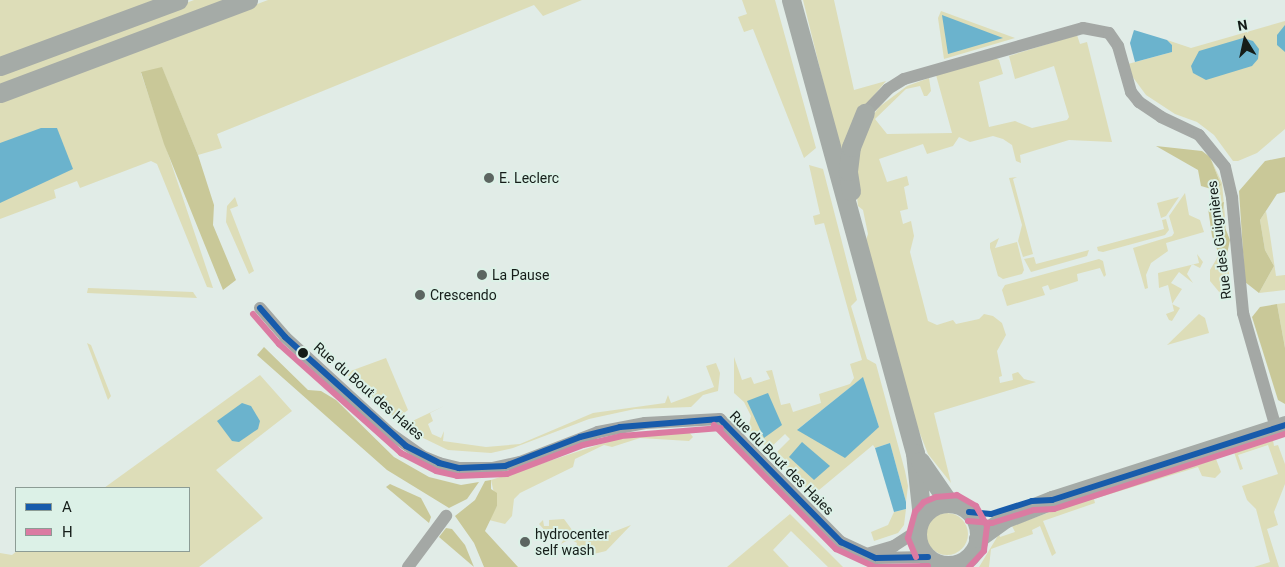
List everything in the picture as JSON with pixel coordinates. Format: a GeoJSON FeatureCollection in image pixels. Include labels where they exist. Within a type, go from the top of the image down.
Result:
{"type":"FeatureCollection","features":[{"type":"Feature","properties":{"kind":"main road"},"geometry":{"type":"LineString","coordinates":[[0,66],[178,0]]}},
{"type":"Feature","properties":{"kind":"main road"},"geometry":{"type":"LineString","coordinates":[[0,94],[248,0]]}},
{"type":"Feature","properties":{"kind":"main road"},"geometry":{"type":"LineString","coordinates":[[791,0],[848,216],[915,453],[920,524],[919,546],[933,562],[963,564],[971,554],[978,538],[1004,520],[1052,500],[1280,426]]}},
{"type":"Feature","properties":{"kind":"main road"},"geometry":{"type":"LineString","coordinates":[[848,216],[851,147],[865,113]]}},
{"type":"Feature","properties":{"kind":"main road"},"geometry":{"type":"LineString","coordinates":[[915,453],[949,503],[969,512],[991,514],[1032,501],[1052,500]]}},
{"type":"Feature","properties":{"kind":"main road"},"geometry":{"type":"LineString","coordinates":[[920,524],[929,509],[949,503]]}},
{"type":"Feature","properties":{"kind":"main road"},"geometry":{"type":"LineString","coordinates":[[969,512],[975,519],[978,538]]}},
{"type":"Feature","properties":{"kind":"street","name":"Rue des Guignières"},"geometry":{"type":"LineString","coordinates":[[865,113],[888,89],[904,79],[1083,28],[1109,33],[1118,46],[1131,92],[1139,102],[1161,117],[1198,135],[1225,167],[1232,198],[1243,313],[1280,426]]}},
{"type":"Feature","properties":{"kind":"street","name":"Rue du Bout des Haies"},"geometry":{"type":"LineString","coordinates":[[260,308],[285,338],[391,434],[422,456],[439,463],[459,468],[498,467],[606,430],[645,423],[720,419],[841,542],[876,558],[933,562]]}},
{"type":"Feature","properties":{"kind":"street"},"geometry":{"type":"LineString","coordinates":[[408,567],[446,516]]}},
{"type":"Feature","properties":{"kind":"street"},"geometry":{"type":"LineString","coordinates":[[863,553],[887,549],[920,524]]}},
{"type":"Feature","properties":{"kind":"green space"},"geometry":{"type":"Polygon","coordinates":[[[0,0],[156,0],[0,59],[0,0]]]}},
{"type":"Feature","properties":{"kind":"green space"},"geometry":{"type":"Polygon","coordinates":[[[194,0],[230,0],[0,86],[0,74],[194,0]]]}},
{"type":"Feature","properties":{"kind":"green space"},"geometry":{"type":"Polygon","coordinates":[[[268,0],[582,0],[543,16],[534,5],[217,134],[222,148],[198,155],[162,68],[141,73],[213,288],[207,287],[157,164],[151,161],[80,188],[77,181],[54,190],[56,198],[0,219],[0,101],[268,0]]]}},
{"type":"Feature","properties":{"kind":"green space"},"geometry":{"type":"Polygon","coordinates":[[[742,0],[775,0],[816,148],[804,158],[753,29],[744,32],[738,17],[747,14],[742,0]]]}},
{"type":"Feature","properties":{"kind":"green space"},"geometry":{"type":"Polygon","coordinates":[[[803,0],[834,0],[854,90],[886,81],[861,111],[844,166],[803,0]]]}},
{"type":"Feature","properties":{"kind":"green space"},"geometry":{"type":"Polygon","coordinates":[[[941,11],[1015,38],[944,59],[938,18],[941,11]]]}},
{"type":"Feature","properties":{"kind":"green space"},"geometry":{"type":"Polygon","coordinates":[[[1285,21],[1285,129],[1257,153],[1238,161],[1233,161],[1214,135],[1197,122],[1175,114],[1146,95],[1132,76],[1128,64],[1172,52],[1172,45],[1167,40],[1191,48],[1285,21]]]}},
{"type":"Feature","properties":{"kind":"green space"},"geometry":{"type":"Polygon","coordinates":[[[1077,35],[1080,44],[1087,42],[1112,142],[1069,140],[1020,155],[1021,163],[1016,161],[1012,145],[1003,139],[993,136],[970,142],[959,137],[953,146],[927,154],[923,144],[879,159],[887,182],[907,176],[909,185],[904,187],[908,209],[900,211],[903,224],[911,221],[914,236],[910,252],[928,321],[937,325],[953,320],[956,324],[979,319],[984,314],[993,316],[1002,323],[1006,335],[997,351],[1002,376],[999,377],[1000,383],[1013,380],[1012,374],[1018,372],[1024,379],[1036,382],[934,413],[951,483],[928,454],[917,426],[866,240],[868,234],[863,210],[858,206],[854,171],[856,156],[868,122],[879,107],[907,86],[929,78],[931,91],[927,96],[924,96],[920,86],[906,89],[875,119],[887,134],[952,133],[936,75],[995,58],[999,60],[1003,74],[979,82],[989,127],[1015,121],[1032,128],[1067,120],[1069,117],[1054,66],[1015,79],[1009,56],[1077,35]]]}},
{"type":"Feature","properties":{"kind":"green space"},"geometry":{"type":"Polygon","coordinates":[[[1210,157],[1222,183],[1224,203],[1215,206],[1211,189],[1221,185],[1210,157]]]}},
{"type":"Feature","properties":{"kind":"green space"},"geometry":{"type":"Polygon","coordinates":[[[809,165],[823,169],[857,300],[851,306],[867,359],[876,364],[905,471],[908,486],[906,502],[890,443],[875,448],[873,445],[813,495],[774,455],[790,439],[785,434],[769,449],[748,430],[751,416],[744,402],[734,393],[734,357],[742,380],[751,377],[754,384],[770,379],[766,371],[772,370],[781,405],[790,403],[793,412],[821,403],[819,394],[850,384],[854,378],[850,364],[862,360],[824,223],[815,225],[813,216],[820,214],[809,165]],[[862,378],[798,430],[879,427],[862,378]]]}},
{"type":"Feature","properties":{"kind":"green space"},"geometry":{"type":"Polygon","coordinates":[[[1017,177],[1013,179],[1033,254],[1023,257],[1018,241],[1022,225],[1009,178],[1017,177]]]}},
{"type":"Feature","properties":{"kind":"green space"},"geometry":{"type":"Polygon","coordinates":[[[1185,193],[1189,215],[1200,220],[1204,232],[1166,243],[1168,251],[1151,263],[1146,275],[1148,288],[1145,289],[1133,248],[1172,236],[1174,233],[1169,216],[1185,193]]]}},
{"type":"Feature","properties":{"kind":"green space"},"geometry":{"type":"Polygon","coordinates":[[[235,197],[238,206],[230,209],[254,271],[249,274],[226,222],[227,206],[235,197]]]}},
{"type":"Feature","properties":{"kind":"green space"},"geometry":{"type":"Polygon","coordinates":[[[1179,197],[1166,216],[1161,218],[1157,203],[1179,197]]]}},
{"type":"Feature","properties":{"kind":"green space"},"geometry":{"type":"Polygon","coordinates":[[[1224,204],[1226,229],[1222,220],[1224,204]]]}},
{"type":"Feature","properties":{"kind":"green space"},"geometry":{"type":"Polygon","coordinates":[[[1266,211],[1276,276],[1285,275],[1285,290],[1259,293],[1274,266],[1265,250],[1260,220],[1266,211]]]}},
{"type":"Feature","properties":{"kind":"green space"},"geometry":{"type":"Polygon","coordinates":[[[1166,219],[1169,230],[1165,235],[1103,252],[1098,251],[1097,247],[1164,229],[1162,220],[1166,219]]]}},
{"type":"Feature","properties":{"kind":"green space"},"geometry":{"type":"Polygon","coordinates":[[[999,238],[995,248],[1017,242],[1024,270],[1022,274],[1003,279],[998,276],[990,243],[999,238]]]}},
{"type":"Feature","properties":{"kind":"green space"},"geometry":{"type":"Polygon","coordinates":[[[1089,250],[1087,256],[1031,272],[1024,259],[1034,257],[1036,264],[1089,250]]]}},
{"type":"Feature","properties":{"kind":"green space"},"geometry":{"type":"Polygon","coordinates":[[[1220,253],[1227,254],[1231,293],[1220,293],[1210,281],[1210,270],[1220,253]]]}},
{"type":"Feature","properties":{"kind":"green space"},"geometry":{"type":"Polygon","coordinates":[[[1197,254],[1203,262],[1200,268],[1193,264],[1199,263],[1197,254]]]}},
{"type":"Feature","properties":{"kind":"green space"},"geometry":{"type":"Polygon","coordinates":[[[1099,259],[1103,261],[1106,275],[1104,277],[1100,268],[1077,274],[1078,281],[1050,290],[1048,285],[1042,287],[1045,295],[1007,306],[1002,290],[1005,285],[1099,259]]]}},
{"type":"Feature","properties":{"kind":"green space"},"geometry":{"type":"Polygon","coordinates":[[[1192,265],[1187,274],[1193,283],[1179,272],[1171,283],[1182,289],[1172,304],[1168,285],[1159,288],[1158,273],[1192,265]]]}},
{"type":"Feature","properties":{"kind":"green space"},"geometry":{"type":"Polygon","coordinates":[[[88,288],[193,292],[197,298],[87,293],[88,288]]]}},
{"type":"Feature","properties":{"kind":"green space"},"geometry":{"type":"Polygon","coordinates":[[[1285,303],[1285,348],[1277,304],[1285,303]]]}},
{"type":"Feature","properties":{"kind":"green space"},"geometry":{"type":"Polygon","coordinates":[[[1172,304],[1180,308],[1172,321],[1169,320],[1166,314],[1174,311],[1172,304]]]}},
{"type":"Feature","properties":{"kind":"green space"},"geometry":{"type":"Polygon","coordinates":[[[1199,314],[1205,318],[1209,333],[1167,345],[1199,314]]]}},
{"type":"Feature","properties":{"kind":"green space"},"geometry":{"type":"Polygon","coordinates":[[[87,343],[91,345],[111,396],[108,400],[87,343]]]}},
{"type":"Feature","properties":{"kind":"green space"},"geometry":{"type":"Polygon","coordinates":[[[386,358],[408,410],[396,419],[345,373],[386,358]]]}},
{"type":"Feature","properties":{"kind":"green space"},"geometry":{"type":"Polygon","coordinates":[[[716,363],[720,373],[718,391],[703,395],[691,407],[635,409],[589,419],[513,448],[491,453],[448,450],[419,436],[404,425],[444,406],[430,413],[433,421],[428,424],[432,434],[441,438],[444,431],[443,441],[486,447],[520,444],[593,413],[665,403],[668,395],[671,403],[714,387],[706,366],[716,363]]]}},
{"type":"Feature","properties":{"kind":"green space"},"geometry":{"type":"Polygon","coordinates":[[[260,375],[292,411],[216,470],[263,518],[199,567],[0,567],[0,553],[12,555],[16,552],[190,552],[190,487],[105,487],[260,375]]]}},
{"type":"Feature","properties":{"kind":"green space"},"geometry":{"type":"Polygon","coordinates":[[[663,432],[689,432],[693,437],[689,441],[640,438],[612,447],[604,445],[575,459],[573,467],[520,493],[514,499],[512,516],[505,524],[489,520],[497,506],[491,480],[613,440],[663,432]]]}},
{"type":"Feature","properties":{"kind":"green space"},"geometry":{"type":"Polygon","coordinates":[[[1273,440],[1274,446],[1278,445],[1285,464],[1285,484],[1274,512],[1278,525],[1267,529],[1279,567],[1254,567],[1270,562],[1256,509],[1247,500],[1242,486],[1278,474],[1268,445],[1238,455],[1243,469],[1240,470],[1234,452],[1273,440]]]}},
{"type":"Feature","properties":{"kind":"green space"},"geometry":{"type":"Polygon","coordinates":[[[1216,459],[1221,472],[1215,478],[1202,476],[1198,467],[1094,499],[1095,503],[1043,521],[1056,553],[1052,556],[1040,526],[1032,530],[1033,534],[991,549],[989,567],[979,567],[999,534],[1000,537],[1015,532],[1012,526],[1061,508],[1216,459]]]}},
{"type":"Feature","properties":{"kind":"green space"},"geometry":{"type":"Polygon","coordinates":[[[906,509],[904,525],[898,533],[874,541],[871,532],[888,525],[894,512],[906,509]]]}},
{"type":"Feature","properties":{"kind":"green space"},"geometry":{"type":"Polygon","coordinates":[[[951,513],[959,516],[965,522],[968,534],[965,546],[959,552],[943,555],[935,552],[929,546],[926,530],[929,522],[935,516],[951,513]]]}},
{"type":"Feature","properties":{"kind":"green space"},"geometry":{"type":"Polygon","coordinates":[[[790,514],[843,567],[828,567],[791,531],[773,550],[789,567],[727,567],[790,514]]]}},
{"type":"Feature","properties":{"kind":"green space"},"geometry":{"type":"Polygon","coordinates":[[[564,519],[578,538],[587,542],[631,525],[606,551],[581,557],[575,550],[577,543],[570,539],[561,544],[565,537],[556,527],[548,534],[539,524],[543,520],[544,526],[549,526],[549,520],[564,519]]]}},
{"type":"Feature","properties":{"kind":"shaded area"},"geometry":{"type":"Polygon","coordinates":[[[162,67],[198,155],[214,205],[213,225],[236,280],[223,290],[164,144],[141,72],[162,67]]]}},
{"type":"Feature","properties":{"kind":"shaded area"},"geometry":{"type":"Polygon","coordinates":[[[1156,146],[1202,151],[1210,157],[1221,185],[1215,190],[1201,186],[1198,170],[1156,146]]]}},
{"type":"Feature","properties":{"kind":"shaded area"},"geometry":{"type":"Polygon","coordinates":[[[1285,157],[1285,192],[1277,194],[1260,220],[1265,250],[1274,266],[1259,293],[1245,282],[1239,191],[1265,161],[1285,157]]]}},
{"type":"Feature","properties":{"kind":"shaded area"},"geometry":{"type":"Polygon","coordinates":[[[1224,202],[1222,220],[1230,240],[1227,254],[1218,252],[1212,236],[1208,208],[1224,202]]]}},
{"type":"Feature","properties":{"kind":"shaded area"},"geometry":{"type":"Polygon","coordinates":[[[1277,304],[1285,348],[1285,404],[1278,400],[1252,317],[1260,307],[1277,304]]]}},
{"type":"Feature","properties":{"kind":"shaded area"},"geometry":{"type":"Polygon","coordinates":[[[264,347],[308,390],[321,391],[336,400],[394,457],[429,477],[461,485],[479,482],[467,499],[449,508],[387,470],[257,355],[264,347]]]}},
{"type":"Feature","properties":{"kind":"shaded area"},"geometry":{"type":"Polygon","coordinates":[[[491,480],[491,489],[497,493],[497,506],[485,531],[518,567],[484,567],[474,543],[455,516],[475,500],[485,481],[491,480]]]}},
{"type":"Feature","properties":{"kind":"shaded area"},"geometry":{"type":"Polygon","coordinates":[[[390,484],[421,498],[431,517],[429,523],[386,487],[390,484]]]}},
{"type":"Feature","properties":{"kind":"shaded area"},"geometry":{"type":"Polygon","coordinates":[[[446,528],[452,529],[465,545],[474,567],[439,537],[446,528]]]}},
{"type":"Feature","properties":{"kind":"water"},"geometry":{"type":"Polygon","coordinates":[[[942,15],[1003,38],[948,54],[942,15]]]}},
{"type":"Feature","properties":{"kind":"water"},"geometry":{"type":"Polygon","coordinates":[[[1285,25],[1285,52],[1277,45],[1277,35],[1285,25]]]}},
{"type":"Feature","properties":{"kind":"water"},"geometry":{"type":"Polygon","coordinates":[[[1134,30],[1167,40],[1172,45],[1172,52],[1135,62],[1130,43],[1134,30]]]}},
{"type":"Feature","properties":{"kind":"water"},"geometry":{"type":"Polygon","coordinates":[[[1243,38],[1253,41],[1259,49],[1258,59],[1252,66],[1206,80],[1193,73],[1191,66],[1199,51],[1243,38]]]}},
{"type":"Feature","properties":{"kind":"water"},"geometry":{"type":"Polygon","coordinates":[[[41,128],[57,128],[73,169],[0,203],[0,143],[41,128]]]}},
{"type":"Feature","properties":{"kind":"water"},"geometry":{"type":"Polygon","coordinates":[[[863,377],[879,427],[845,458],[797,430],[863,377]]]}},
{"type":"Feature","properties":{"kind":"water"},"geometry":{"type":"Polygon","coordinates":[[[768,393],[782,425],[764,438],[747,401],[768,393]]]}},
{"type":"Feature","properties":{"kind":"water"},"geometry":{"type":"Polygon","coordinates":[[[242,403],[251,406],[260,421],[258,429],[239,442],[232,441],[217,421],[242,403]]]}},
{"type":"Feature","properties":{"kind":"water"},"geometry":{"type":"Polygon","coordinates":[[[802,442],[830,466],[814,480],[789,457],[802,442]]]}},
{"type":"Feature","properties":{"kind":"water"},"geometry":{"type":"Polygon","coordinates":[[[890,443],[906,502],[906,509],[894,512],[875,448],[890,443]]]}},
{"type":"Feature","properties":{"kind":"transit line","name":"A"},"geometry":{"type":"LineString","coordinates":[[260,308],[285,337],[406,446],[439,463],[459,468],[505,466],[580,437],[620,427],[720,419]]}},
{"type":"Feature","properties":{"kind":"transit line","name":"H"},"geometry":{"type":"LineString","coordinates":[[253,314],[279,344],[401,453],[436,471],[457,476],[507,474],[583,445],[621,436],[721,428]]}},
{"type":"Feature","properties":{"kind":"transit line","name":"A"},"geometry":{"type":"LineString","coordinates":[[720,419],[841,542],[876,558],[928,557]]}},
{"type":"Feature","properties":{"kind":"transit line","name":"H"},"geometry":{"type":"LineString","coordinates":[[714,425],[836,549],[875,567],[928,566]]}},
{"type":"Feature","properties":{"kind":"transit line","name":"A"},"geometry":{"type":"LineString","coordinates":[[969,512],[991,514],[1032,501],[1052,500],[1285,425]]}},
{"type":"Feature","properties":{"kind":"transit line","name":"H"},"geometry":{"type":"LineString","coordinates":[[968,521],[992,523],[1034,510],[1054,509],[1285,434]]}},
{"type":"Feature","properties":{"kind":"transit line","name":"H"},"geometry":{"type":"LineString","coordinates":[[916,557],[908,538],[915,512],[924,502],[936,497],[957,495],[976,506],[987,526],[984,551],[969,567]]}},
{"type":"Feature","properties":{"kind":"place","name":"E. Leclerc"},"geometry":{"type":"Point","coordinates":[489,178]}},
{"type":"Feature","properties":{"kind":"place","name":"La Pause"},"geometry":{"type":"Point","coordinates":[482,275]}},
{"type":"Feature","properties":{"kind":"place","name":"Crescendo"},"geometry":{"type":"Point","coordinates":[420,295]}},
{"type":"Feature","properties":{"kind":"place","name":"hydrocenter self wash"},"geometry":{"type":"Point","coordinates":[525,542]}}]}
